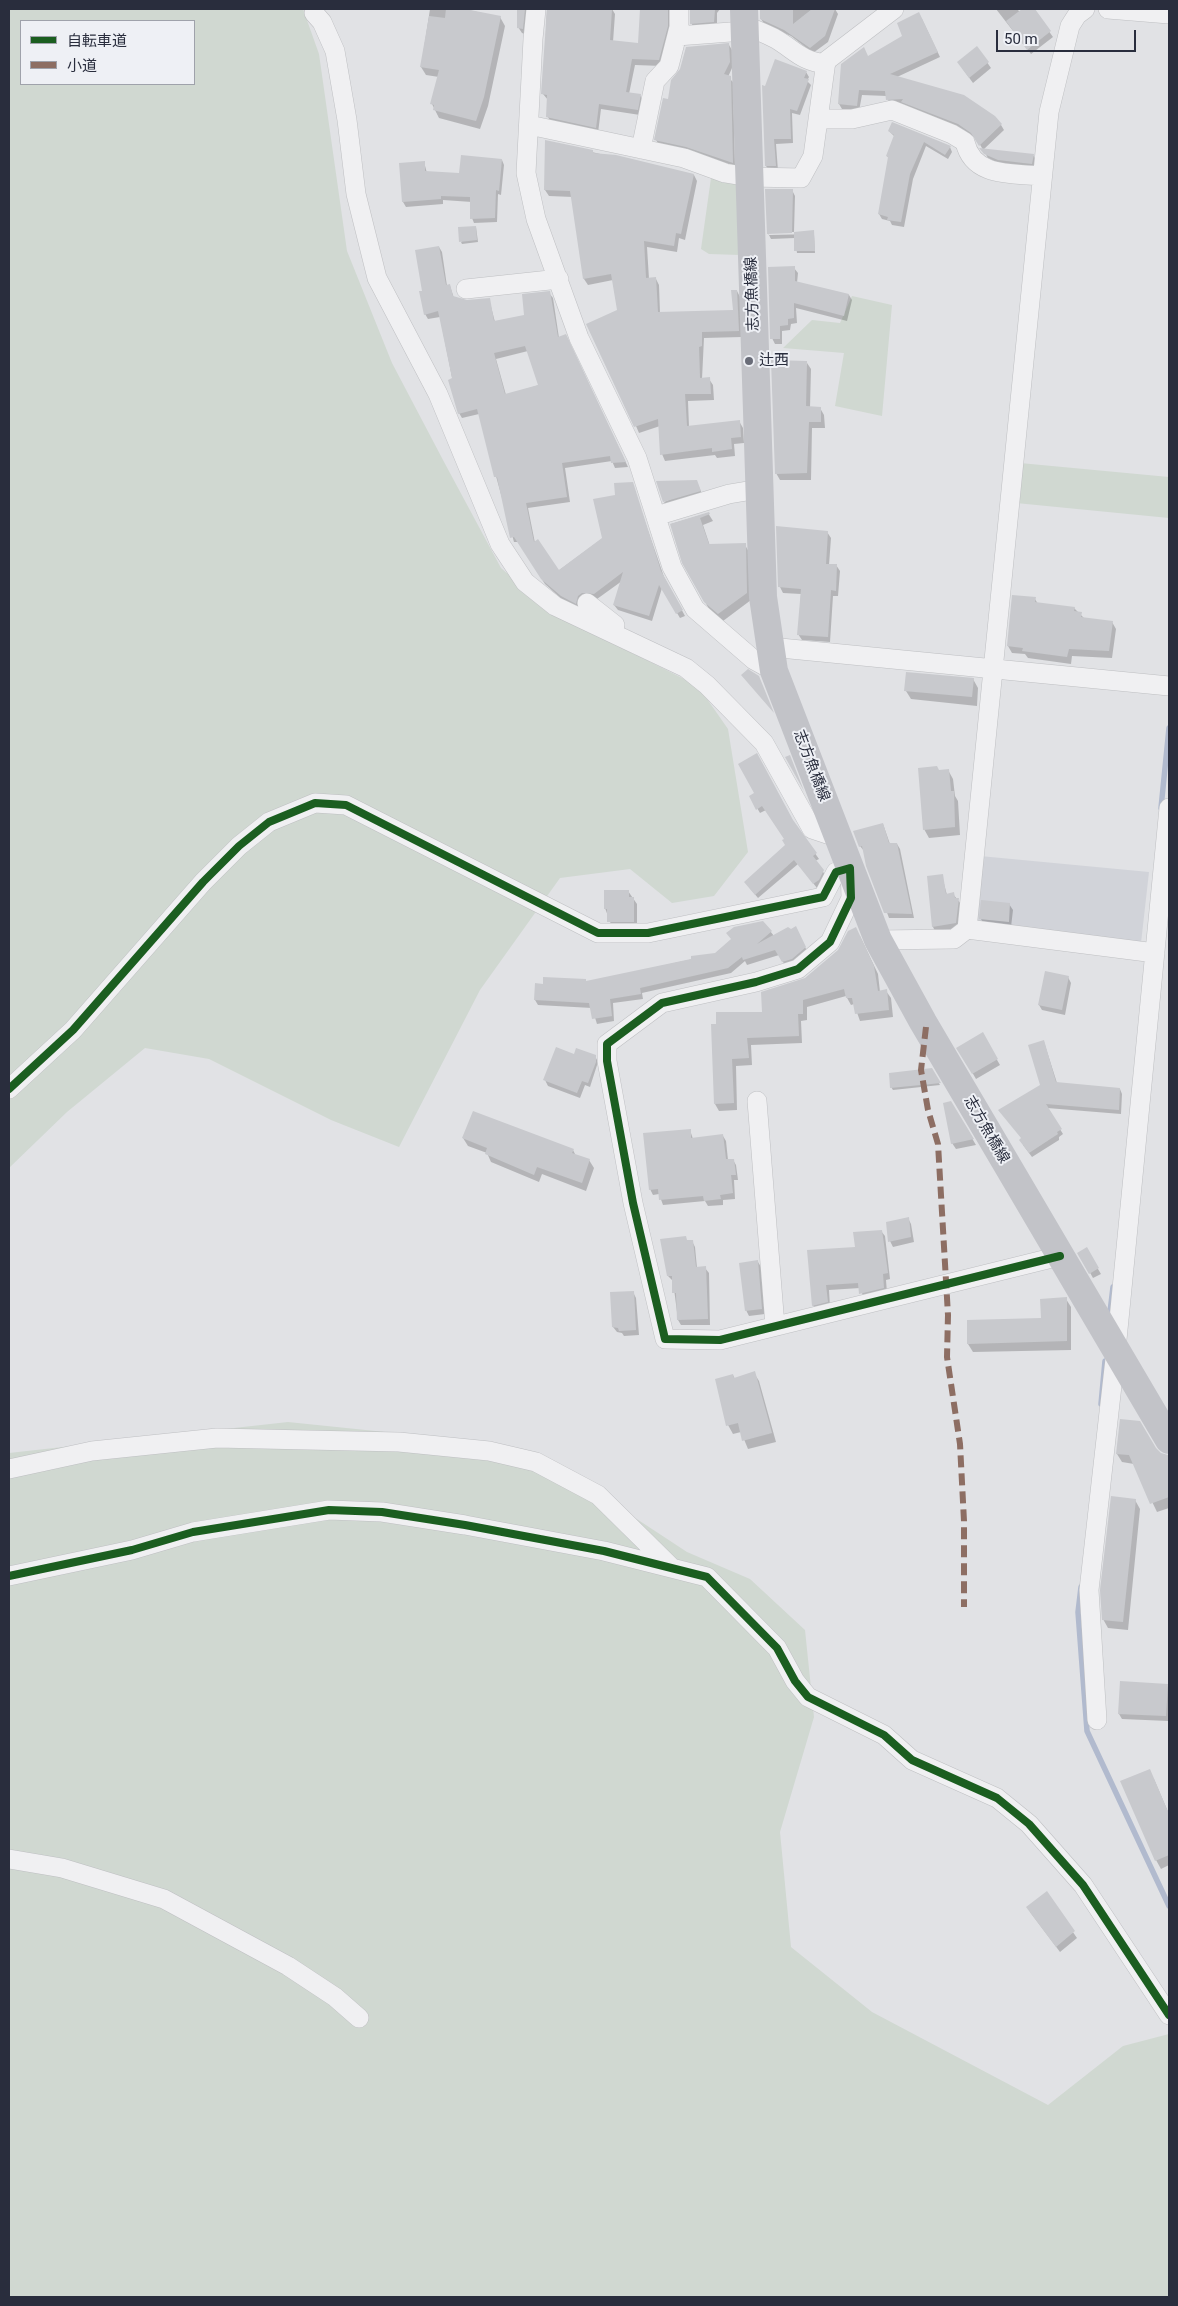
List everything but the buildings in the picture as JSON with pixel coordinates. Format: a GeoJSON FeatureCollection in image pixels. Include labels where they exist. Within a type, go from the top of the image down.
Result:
{"type":"FeatureCollection","features":[{"type":"Feature","properties":{"kind":"main road","name":"志方魚橋線"},"geometry":{"type":"LineString","coordinates":[[744,22],[763,597],[772,659],[878,940],[923,1022],[1169,1440]]}},
{"type":"Feature","properties":{"kind":"street"},"geometry":{"type":"LineString","coordinates":[[536,9],[532,39],[526,174],[536,219],[579,338],[637,458],[672,567],[695,609],[754,660],[772,659],[993,668],[1169,686]]}},
{"type":"Feature","properties":{"kind":"street"},"geometry":{"type":"LineString","coordinates":[[641,149],[655,81],[669,66],[677,36],[679,9]]}},
{"type":"Feature","properties":{"kind":"street"},"geometry":{"type":"LineString","coordinates":[[529,125],[684,158],[725,173],[801,178],[813,156],[826,61],[894,9]]}},
{"type":"Feature","properties":{"kind":"street"},"geometry":{"type":"LineString","coordinates":[[967,929],[1049,112],[1070,26],[1077,15],[1085,9]]}},
{"type":"Feature","properties":{"kind":"street"},"geometry":{"type":"LineString","coordinates":[[1108,9],[1169,14]]}},
{"type":"Feature","properties":{"kind":"street"},"geometry":{"type":"LineString","coordinates":[[314,13],[322,22],[335,51],[347,120],[356,194],[377,278],[438,394],[500,544],[525,582],[555,606],[686,668],[707,685],[764,743],[812,829],[839,838]]}},
{"type":"Feature","properties":{"kind":"street"},"geometry":{"type":"LineString","coordinates":[[677,36],[744,22],[774,38],[796,55],[810,62],[826,64]]}},
{"type":"Feature","properties":{"kind":"street"},"geometry":{"type":"LineString","coordinates":[[818,119],[852,119],[892,110],[952,134],[965,142],[967,151],[977,164],[988,171],[1042,176]]}},
{"type":"Feature","properties":{"kind":"street"},"geometry":{"type":"LineString","coordinates":[[466,289],[559,279]]}},
{"type":"Feature","properties":{"kind":"street"},"geometry":{"type":"LineString","coordinates":[[656,516],[729,494],[759,489]]}},
{"type":"Feature","properties":{"kind":"street"},"geometry":{"type":"LineString","coordinates":[[587,603],[615,625],[630,643]]}},
{"type":"Feature","properties":{"kind":"street"},"geometry":{"type":"LineString","coordinates":[[9,1089],[72,1030],[202,882],[239,846],[270,822],[315,803],[346,806],[598,933],[648,933],[823,898],[836,872],[850,868],[851,898],[830,942],[798,969],[756,982],[662,1003],[607,1044],[607,1061],[632,1203],[665,1339],[720,1340],[1060,1256]]}},
{"type":"Feature","properties":{"kind":"street"},"geometry":{"type":"LineString","coordinates":[[1097,1720],[1089,1590],[1116,1350],[1169,808]]}},
{"type":"Feature","properties":{"kind":"street"},"geometry":{"type":"LineString","coordinates":[[878,940],[954,939],[967,929],[1155,953]]}},
{"type":"Feature","properties":{"kind":"street"},"geometry":{"type":"LineString","coordinates":[[757,1101],[775,1326]]}},
{"type":"Feature","properties":{"kind":"street"},"geometry":{"type":"LineString","coordinates":[[9,1469],[92,1451],[217,1438],[399,1442],[489,1451],[536,1462],[598,1495],[672,1568]]}},
{"type":"Feature","properties":{"kind":"street"},"geometry":{"type":"LineString","coordinates":[[9,1576],[132,1550],[193,1532],[329,1510],[382,1512],[465,1525],[604,1551],[707,1576],[777,1648],[795,1681],[808,1696],[884,1735],[912,1760],[997,1798],[1029,1824],[1082,1885],[1169,2015]]}},
{"type":"Feature","properties":{"kind":"street"},"geometry":{"type":"LineString","coordinates":[[9,1859],[62,1868],[164,1899],[288,1966],[335,1997],[359,2018]]}},
{"type":"Feature","properties":{"kind":"shaded area"},"geometry":{"type":"Polygon","coordinates":[[[9,9],[303,9],[319,54],[347,251],[392,363],[443,460],[501,568],[553,613],[698,686],[728,729],[748,852],[714,896],[672,903],[630,869],[560,878],[480,990],[399,1147],[331,1120],[209,1059],[145,1048],[67,1112],[9,1168],[9,9]]]}},
{"type":"Feature","properties":{"kind":"shaded area"},"geometry":{"type":"Polygon","coordinates":[[[711,178],[725,183],[728,181],[743,185],[740,255],[709,254],[701,249],[711,178]]]}},
{"type":"Feature","properties":{"kind":"shaded area"},"geometry":{"type":"Polygon","coordinates":[[[852,296],[892,305],[882,416],[835,406],[844,353],[783,348],[812,320],[840,323],[852,296]]]}},
{"type":"Feature","properties":{"kind":"shaded area"},"geometry":{"type":"Polygon","coordinates":[[[1020,463],[1169,477],[1169,518],[1016,503],[1020,463]]]}},
{"type":"Feature","properties":{"kind":"shaded area"},"geometry":{"type":"Polygon","coordinates":[[[980,856],[1149,872],[1141,943],[979,925],[974,919],[980,856]]]}},
{"type":"Feature","properties":{"kind":"shaded area"},"geometry":{"type":"Polygon","coordinates":[[[288,1422],[453,1439],[547,1460],[687,1552],[750,1579],[805,1630],[814,1717],[780,1832],[791,1947],[872,2012],[1048,2105],[1123,2046],[1169,2034],[1169,2297],[9,2297],[9,1453],[288,1422]]]}},
{"type":"Feature","properties":{"kind":"waterway"},"geometry":{"type":"LineString","coordinates":[[1161,808],[1169,728]]}},
{"type":"Feature","properties":{"kind":"waterway"},"geometry":{"type":"LineString","coordinates":[[1110,1312],[1113,1287]]}},
{"type":"Feature","properties":{"kind":"waterway"},"geometry":{"type":"LineString","coordinates":[[1101,1404],[1105,1361]]}},
{"type":"Feature","properties":{"kind":"waterway"},"geometry":{"type":"LineString","coordinates":[[1081,1587],[1078,1612],[1087,1731],[1169,1906]]}},
{"type":"Feature","properties":{"kind":"marked path"},"geometry":{"type":"LineString","coordinates":[[926,1027],[921,1070],[928,1110],[938,1144],[948,1315],[947,1357],[960,1444],[964,1521],[964,1607]]}},
{"type":"Feature","properties":{"kind":"cycle path"},"geometry":{"type":"LineString","coordinates":[[9,1089],[73,1030],[203,882],[239,846],[269,822],[315,803],[346,805],[598,933],[648,933],[823,897],[836,872],[850,868],[851,898],[830,942],[798,969],[756,982],[662,1003],[607,1044],[607,1061],[633,1203],[665,1339],[720,1340],[1060,1256]]}},
{"type":"Feature","properties":{"kind":"cycle path"},"geometry":{"type":"LineString","coordinates":[[9,1576],[132,1550],[193,1532],[329,1510],[382,1512],[465,1525],[604,1551],[707,1577],[777,1648],[795,1681],[808,1697],[884,1735],[912,1760],[997,1798],[1029,1824],[1083,1885],[1169,2015]]}},
{"type":"Feature","properties":{"kind":"place","name":"辻西"},"geometry":{"type":"Point","coordinates":[749,361]}}]}
